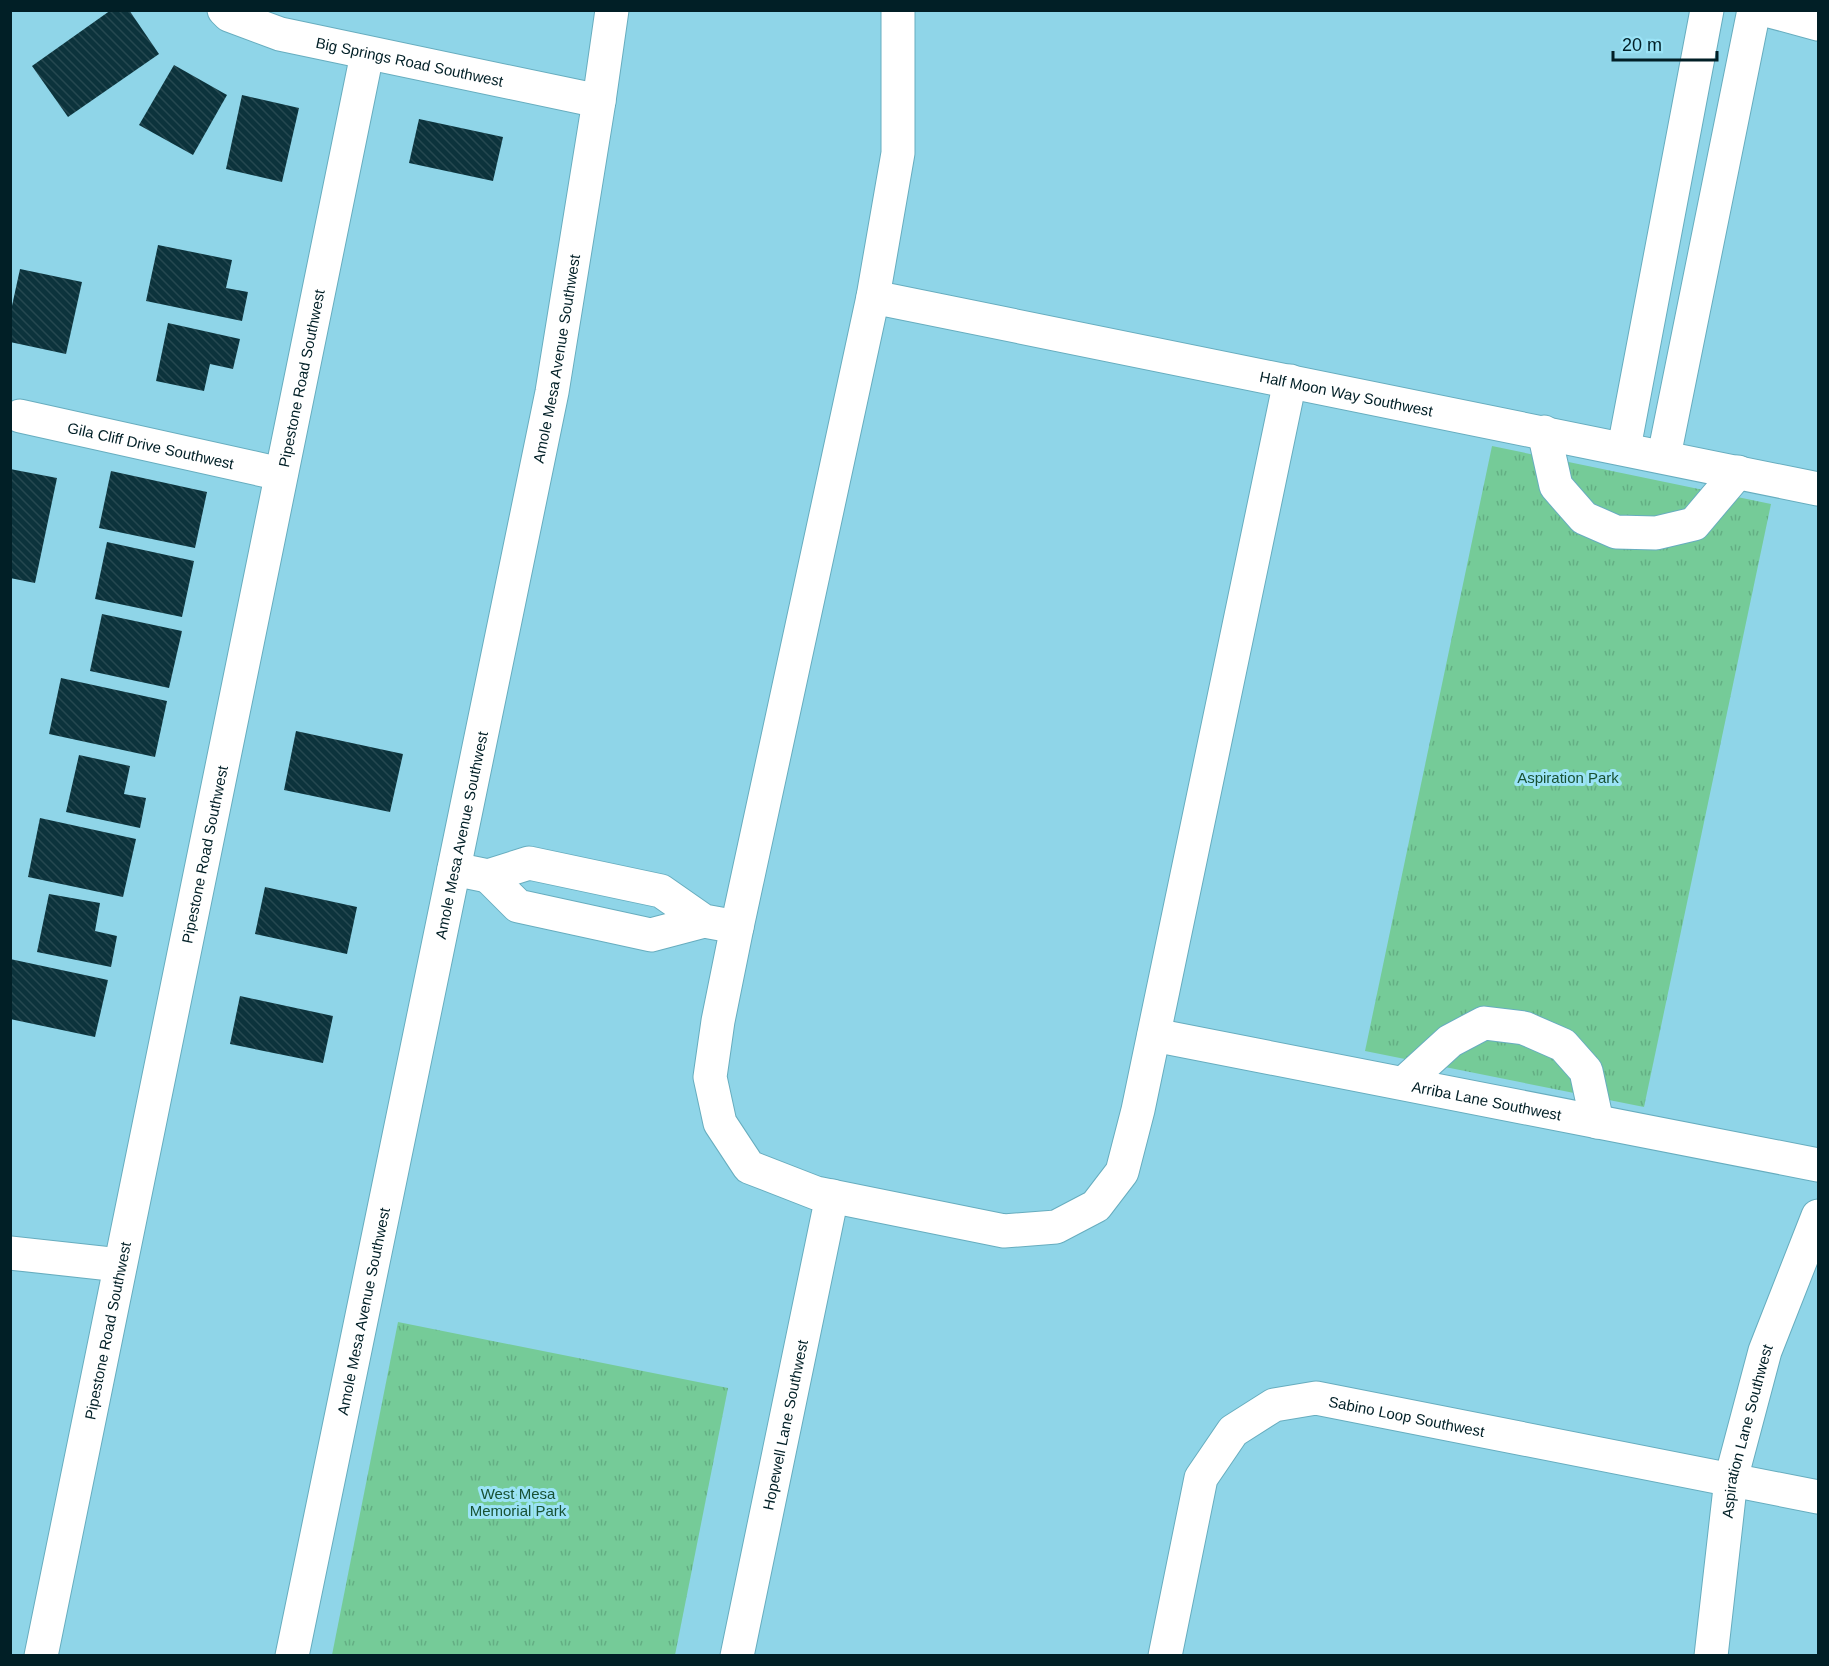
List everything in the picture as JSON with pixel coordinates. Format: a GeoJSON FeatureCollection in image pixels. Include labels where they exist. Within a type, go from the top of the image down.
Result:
{"type":"FeatureCollection","features":[{"type":"Feature","properties":{"kind":"street","name":"Big Springs Road Southwest"},"geometry":{"type":"LineString","coordinates":[[224,10],[229,15],[280,34],[599,101]]}},
{"type":"Feature","properties":{"kind":"street","name":"Amole Mesa Avenue Southwest"},"geometry":{"type":"LineString","coordinates":[[292,1656],[552,393],[612,10]]}},
{"type":"Feature","properties":{"kind":"street"},"geometry":{"type":"LineString","coordinates":[[898,10],[898,153],[873,297],[737,927],[718,1021],[710,1077],[720,1123],[749,1167],[816,1192],[1004,1231],[1056,1227],[1096,1206],[1122,1172],[1154,1035],[1290,381]]}},
{"type":"Feature","properties":{"kind":"street"},"geometry":{"type":"LineString","coordinates":[[1624,448],[1707,10]]}},
{"type":"Feature","properties":{"kind":"street"},"geometry":{"type":"LineString","coordinates":[[1664,456],[1754,10]]}},
{"type":"Feature","properties":{"kind":"street"},"geometry":{"type":"LineString","coordinates":[[1766,10],[1818,24]]}},
{"type":"Feature","properties":{"kind":"street","name":"Pipestone Road Southwest"},"geometry":{"type":"LineString","coordinates":[[42,1656],[368,54]]}},
{"type":"Feature","properties":{"kind":"street","name":"Half Moon Way Southwest"},"geometry":{"type":"LineString","coordinates":[[873,297],[1818,489]]}},
{"type":"Feature","properties":{"kind":"street","name":"Gila Cliff Drive Southwest"},"geometry":{"type":"LineString","coordinates":[[20,416],[281,474]]}},
{"type":"Feature","properties":{"kind":"street"},"geometry":{"type":"LineString","coordinates":[[1544,432],[1556,486],[1584,518],[1616,532],[1656,533],[1694,524],[1738,472]]}},
{"type":"Feature","properties":{"kind":"street"},"geometry":{"type":"LineString","coordinates":[[488,876],[529,863],[661,891],[704,921],[737,927]]}},
{"type":"Feature","properties":{"kind":"street"},"geometry":{"type":"LineString","coordinates":[[454,868],[488,876],[519,906],[598,924],[651,935],[704,921]]}},
{"type":"Feature","properties":{"kind":"street"},"geometry":{"type":"LineString","coordinates":[[598,924],[607,879]]}},
{"type":"Feature","properties":{"kind":"street"},"geometry":{"type":"LineString","coordinates":[[1404,1083],[1450,1041],[1484,1023],[1524,1028],[1563,1045],[1586,1071],[1597,1122]]}},
{"type":"Feature","properties":{"kind":"street","name":"Arriba Lane Southwest"},"geometry":{"type":"LineString","coordinates":[[1154,1035],[1818,1165]]}},
{"type":"Feature","properties":{"kind":"street","name":"Hopewell Lane Southwest"},"geometry":{"type":"LineString","coordinates":[[737,1656],[832,1196]]}},
{"type":"Feature","properties":{"kind":"street","name":"Aspiration Lane Southwest"},"geometry":{"type":"LineString","coordinates":[[1711,1656],[1731,1479],[1765,1351],[1818,1216]]}},
{"type":"Feature","properties":{"kind":"street"},"geometry":{"type":"LineString","coordinates":[[10,1253],[120,1265]]}},
{"type":"Feature","properties":{"kind":"street","name":"Sabino Loop Southwest"},"geometry":{"type":"LineString","coordinates":[[1165,1656],[1201,1478],[1233,1431],[1274,1405],[1316,1398],[1818,1497]]}},
{"type":"Feature","properties":{"kind":"green space","name":"Aspiration Park"},"geometry":{"type":"Polygon","coordinates":[[[1492,446],[1771,504],[1644,1107],[1365,1051],[1492,446]]]}},
{"type":"Feature","properties":{"kind":"green space","name":"West Mesa Memorial Park"},"geometry":{"type":"Polygon","coordinates":[[[398,1322],[728,1388],[675,1655],[332,1655],[398,1322]]]}},
{"type":"Feature","properties":{"kind":"building"},"geometry":{"type":"Polygon","coordinates":[[[111,10],[129,10],[159,54],[68,117],[32,66],[111,10]]]}},
{"type":"Feature","properties":{"kind":"building"},"geometry":{"type":"Polygon","coordinates":[[[174,65],[227,95],[193,155],[139,125],[174,65]]]}},
{"type":"Feature","properties":{"kind":"building"},"geometry":{"type":"Polygon","coordinates":[[[242,95],[299,108],[282,182],[226,169],[242,95]]]}},
{"type":"Feature","properties":{"kind":"building"},"geometry":{"type":"Polygon","coordinates":[[[419,119],[503,137],[493,181],[409,163],[419,119]]]}},
{"type":"Feature","properties":{"kind":"building"},"geometry":{"type":"Polygon","coordinates":[[[158,245],[232,260],[226,288],[248,292],[242,321],[146,301],[158,245]]]}},
{"type":"Feature","properties":{"kind":"building"},"geometry":{"type":"Polygon","coordinates":[[[20,269],[82,282],[66,354],[10,342],[10,315],[20,269]]]}},
{"type":"Feature","properties":{"kind":"building"},"geometry":{"type":"Polygon","coordinates":[[[168,323],[240,339],[233,369],[210,364],[204,391],[156,381],[168,323]]]}},
{"type":"Feature","properties":{"kind":"building"},"geometry":{"type":"Polygon","coordinates":[[[10,469],[57,478],[35,583],[10,578],[10,469]]]}},
{"type":"Feature","properties":{"kind":"building"},"geometry":{"type":"Polygon","coordinates":[[[111,471],[207,492],[195,548],[99,528],[111,471]]]}},
{"type":"Feature","properties":{"kind":"building"},"geometry":{"type":"Polygon","coordinates":[[[107,542],[194,561],[182,617],[95,599],[107,542]]]}},
{"type":"Feature","properties":{"kind":"building"},"geometry":{"type":"Polygon","coordinates":[[[102,614],[182,631],[169,688],[90,671],[102,614]]]}},
{"type":"Feature","properties":{"kind":"building"},"geometry":{"type":"Polygon","coordinates":[[[61,678],[167,701],[155,757],[49,734],[61,678]]]}},
{"type":"Feature","properties":{"kind":"building"},"geometry":{"type":"Polygon","coordinates":[[[296,731],[403,754],[390,812],[284,790],[296,731]]]}},
{"type":"Feature","properties":{"kind":"building"},"geometry":{"type":"Polygon","coordinates":[[[79,755],[130,766],[124,794],[146,798],[140,828],[66,812],[79,755]]]}},
{"type":"Feature","properties":{"kind":"building"},"geometry":{"type":"Polygon","coordinates":[[[40,818],[136,839],[123,897],[28,877],[40,818]]]}},
{"type":"Feature","properties":{"kind":"building"},"geometry":{"type":"Polygon","coordinates":[[[265,887],[357,907],[347,954],[255,934],[265,887]]]}},
{"type":"Feature","properties":{"kind":"building"},"geometry":{"type":"Polygon","coordinates":[[[49,894],[100,903],[95,931],[117,936],[111,967],[37,952],[49,894]]]}},
{"type":"Feature","properties":{"kind":"building"},"geometry":{"type":"Polygon","coordinates":[[[10,959],[108,980],[95,1037],[10,1019],[10,959]]]}},
{"type":"Feature","properties":{"kind":"building"},"geometry":{"type":"Polygon","coordinates":[[[240,996],[333,1016],[323,1063],[230,1044],[240,996]]]}}]}
